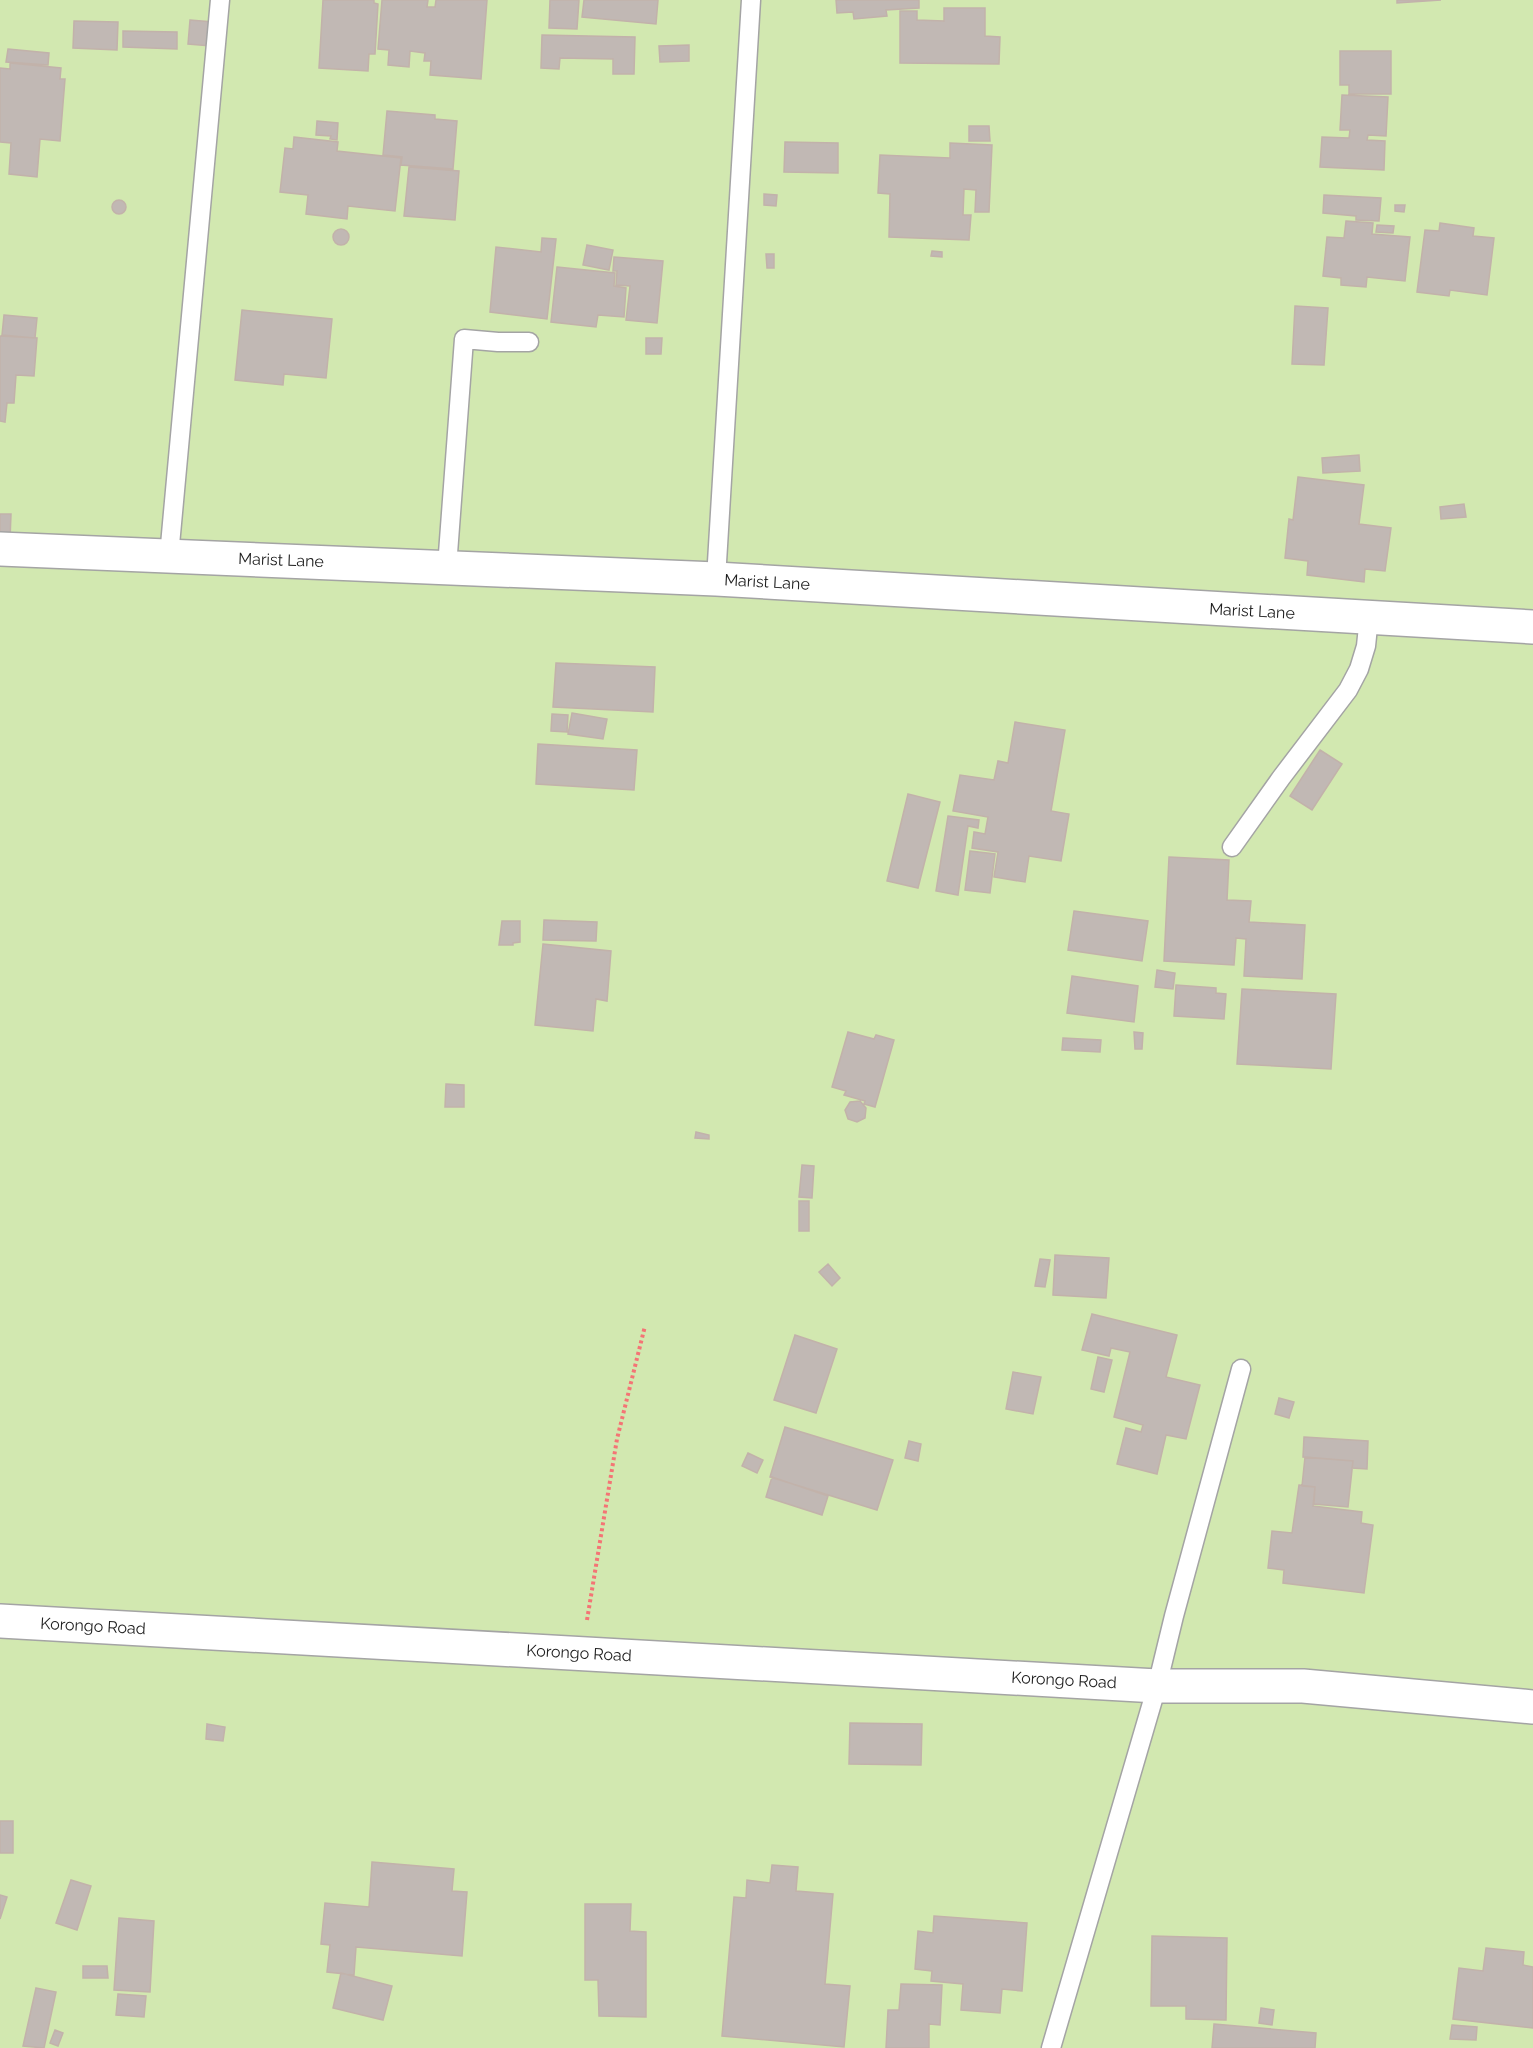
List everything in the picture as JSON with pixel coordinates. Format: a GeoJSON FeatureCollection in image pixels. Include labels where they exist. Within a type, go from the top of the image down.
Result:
{"type":"FeatureCollection","features":[{"type":"Feature","properties":{"kind":"street","name":"Marist Lane"},"geometry":{"type":"LineString","coordinates":[[0,549],[716,579],[1533,627]]}},
{"type":"Feature","properties":{"kind":"street","name":"Korongo Road"},"geometry":{"type":"LineString","coordinates":[[0,1621],[1157,1686],[1303,1686],[1533,1707]]}},
{"type":"Feature","properties":{"kind":"lane"},"geometry":{"type":"LineString","coordinates":[[169,556],[220,0]]}},
{"type":"Feature","properties":{"kind":"lane"},"geometry":{"type":"LineString","coordinates":[[716,579],[751,0]]}},
{"type":"Feature","properties":{"kind":"lane"},"geometry":{"type":"LineString","coordinates":[[447,567],[464,339],[529,342]]}},
{"type":"Feature","properties":{"kind":"lane"},"geometry":{"type":"LineString","coordinates":[[1232,847],[1348,690],[1359,669],[1366,646],[1369,617]]}},
{"type":"Feature","properties":{"kind":"lane"},"geometry":{"type":"LineString","coordinates":[[1051,2048],[1157,1686],[1173,1617],[1241,1369]]}},
{"type":"Feature","properties":{"kind":"path"},"geometry":{"type":"LineString","coordinates":[[582,1653],[617,1439],[645,1326]]}},
{"type":"Feature","properties":{"kind":"green space"},"geometry":{"type":"Polygon","coordinates":[[[0,0],[1533,0],[1533,2048],[0,2048],[0,0]]]}},
{"type":"Feature","properties":{"kind":"building"},"geometry":{"type":"Polygon","coordinates":[[[323,0],[374,0],[374,3],[378,4],[375,54],[369,54],[368,71],[319,68],[323,0]]]}},
{"type":"Feature","properties":{"kind":"building"},"geometry":{"type":"Polygon","coordinates":[[[382,0],[428,0],[427,7],[435,7],[436,0],[487,0],[481,79],[430,75],[431,61],[424,61],[425,53],[410,51],[409,67],[388,65],[389,50],[378,49],[382,0]]]}},
{"type":"Feature","properties":{"kind":"building"},"geometry":{"type":"Polygon","coordinates":[[[550,0],[579,0],[577,29],[549,28],[550,0]]]}},
{"type":"Feature","properties":{"kind":"building"},"geometry":{"type":"Polygon","coordinates":[[[584,0],[658,0],[656,24],[582,17],[584,0]]]}},
{"type":"Feature","properties":{"kind":"building"},"geometry":{"type":"Polygon","coordinates":[[[836,0],[919,0],[919,8],[886,10],[887,16],[854,19],[853,12],[837,13],[836,0]]]}},
{"type":"Feature","properties":{"kind":"building"},"geometry":{"type":"Polygon","coordinates":[[[1397,0],[1441,0],[1397,3],[1397,0]]]}},
{"type":"Feature","properties":{"kind":"building"},"geometry":{"type":"Polygon","coordinates":[[[944,8],[985,8],[985,36],[1000,37],[999,64],[900,63],[900,11],[917,11],[917,20],[944,21],[944,8]]]}},
{"type":"Feature","properties":{"kind":"building"},"geometry":{"type":"Polygon","coordinates":[[[190,20],[213,22],[211,46],[188,44],[190,20]]]}},
{"type":"Feature","properties":{"kind":"building"},"geometry":{"type":"Polygon","coordinates":[[[74,21],[118,22],[117,50],[73,48],[74,21]]]}},
{"type":"Feature","properties":{"kind":"building"},"geometry":{"type":"Polygon","coordinates":[[[123,31],[177,32],[177,49],[123,47],[123,31]]]}},
{"type":"Feature","properties":{"kind":"building"},"geometry":{"type":"Polygon","coordinates":[[[542,35],[635,37],[634,74],[613,74],[613,59],[560,58],[559,69],[541,68],[542,35]]]}},
{"type":"Feature","properties":{"kind":"building"},"geometry":{"type":"Polygon","coordinates":[[[689,45],[689,61],[660,62],[659,46],[689,45]]]}},
{"type":"Feature","properties":{"kind":"building"},"geometry":{"type":"Polygon","coordinates":[[[8,49],[49,53],[48,65],[6,62],[8,49]]]}},
{"type":"Feature","properties":{"kind":"building"},"geometry":{"type":"Polygon","coordinates":[[[1340,51],[1391,51],[1391,94],[1349,94],[1349,85],[1340,85],[1340,51]]]}},
{"type":"Feature","properties":{"kind":"building"},"geometry":{"type":"Polygon","coordinates":[[[10,63],[61,68],[60,79],[65,79],[60,141],[40,139],[37,177],[9,174],[11,143],[0,142],[0,68],[10,69],[10,63]]]}},
{"type":"Feature","properties":{"kind":"building"},"geometry":{"type":"Polygon","coordinates":[[[1342,95],[1388,97],[1386,136],[1368,135],[1367,140],[1385,141],[1384,170],[1320,167],[1322,137],[1349,138],[1350,130],[1340,130],[1342,95]]]}},
{"type":"Feature","properties":{"kind":"building"},"geometry":{"type":"Polygon","coordinates":[[[387,111],[435,115],[435,119],[457,121],[453,169],[401,165],[402,157],[383,155],[387,111]]]}},
{"type":"Feature","properties":{"kind":"building"},"geometry":{"type":"Polygon","coordinates":[[[317,121],[338,123],[337,140],[330,139],[331,136],[316,135],[317,121]]]}},
{"type":"Feature","properties":{"kind":"building"},"geometry":{"type":"Polygon","coordinates":[[[969,126],[989,126],[990,141],[969,141],[969,126]]]}},
{"type":"Feature","properties":{"kind":"building"},"geometry":{"type":"Polygon","coordinates":[[[294,137],[338,142],[337,151],[401,158],[395,211],[348,206],[347,219],[306,214],[308,195],[280,192],[285,148],[293,149],[294,137]]]}},
{"type":"Feature","properties":{"kind":"building"},"geometry":{"type":"Polygon","coordinates":[[[785,142],[838,143],[838,173],[784,172],[785,142]]]}},
{"type":"Feature","properties":{"kind":"building"},"geometry":{"type":"Polygon","coordinates":[[[950,143],[992,145],[989,212],[975,212],[976,190],[964,189],[963,215],[971,215],[969,240],[889,237],[890,194],[878,193],[880,155],[950,158],[950,143]]]}},
{"type":"Feature","properties":{"kind":"building"},"geometry":{"type":"Polygon","coordinates":[[[409,167],[459,171],[455,220],[404,216],[409,167]]]}},
{"type":"Feature","properties":{"kind":"building"},"geometry":{"type":"Polygon","coordinates":[[[764,194],[777,195],[776,206],[764,205],[764,194]]]}},
{"type":"Feature","properties":{"kind":"building"},"geometry":{"type":"Polygon","coordinates":[[[1324,195],[1381,198],[1379,221],[1356,220],[1356,216],[1323,213],[1324,195]]]}},
{"type":"Feature","properties":{"kind":"building"},"geometry":{"type":"Polygon","coordinates":[[[116,200],[122,200],[126,207],[122,214],[116,214],[112,210],[112,204],[116,200]]]}},
{"type":"Feature","properties":{"kind":"building"},"geometry":{"type":"Polygon","coordinates":[[[1395,205],[1405,205],[1404,212],[1395,211],[1395,205]]]}},
{"type":"Feature","properties":{"kind":"building"},"geometry":{"type":"Polygon","coordinates":[[[1346,221],[1373,223],[1372,234],[1410,237],[1405,281],[1367,277],[1366,287],[1341,285],[1341,278],[1323,276],[1327,237],[1344,238],[1346,221]]]}},
{"type":"Feature","properties":{"kind":"building"},"geometry":{"type":"Polygon","coordinates":[[[1440,223],[1474,228],[1473,236],[1494,238],[1487,295],[1450,290],[1449,296],[1417,292],[1425,230],[1439,231],[1440,223]]]}},
{"type":"Feature","properties":{"kind":"building"},"geometry":{"type":"Polygon","coordinates":[[[1377,225],[1394,226],[1393,233],[1376,232],[1377,225]]]}},
{"type":"Feature","properties":{"kind":"building"},"geometry":{"type":"Polygon","coordinates":[[[341,229],[347,231],[349,237],[347,243],[341,245],[335,243],[333,237],[335,231],[341,229]]]}},
{"type":"Feature","properties":{"kind":"building"},"geometry":{"type":"Polygon","coordinates":[[[542,238],[556,239],[547,319],[490,312],[496,247],[541,252],[542,238]]]}},
{"type":"Feature","properties":{"kind":"building"},"geometry":{"type":"Polygon","coordinates":[[[587,245],[613,250],[609,270],[583,265],[587,245]]]}},
{"type":"Feature","properties":{"kind":"building"},"geometry":{"type":"Polygon","coordinates":[[[932,251],[942,252],[942,257],[931,256],[932,251]]]}},
{"type":"Feature","properties":{"kind":"building"},"geometry":{"type":"Polygon","coordinates":[[[766,254],[774,254],[774,268],[767,268],[766,254]]]}},
{"type":"Feature","properties":{"kind":"building"},"geometry":{"type":"Polygon","coordinates":[[[614,257],[663,261],[657,323],[626,320],[630,286],[616,285],[617,271],[613,271],[614,257]]]}},
{"type":"Feature","properties":{"kind":"building"},"geometry":{"type":"Polygon","coordinates":[[[557,267],[615,273],[614,286],[626,288],[624,317],[598,315],[596,327],[551,322],[557,267]]]}},
{"type":"Feature","properties":{"kind":"building"},"geometry":{"type":"Polygon","coordinates":[[[1295,306],[1328,308],[1324,365],[1292,364],[1295,306]]]}},
{"type":"Feature","properties":{"kind":"building"},"geometry":{"type":"Polygon","coordinates":[[[242,310],[332,319],[326,378],[284,374],[283,385],[235,380],[242,310]]]}},
{"type":"Feature","properties":{"kind":"building"},"geometry":{"type":"Polygon","coordinates":[[[4,315],[37,318],[35,338],[2,335],[4,315]]]}},
{"type":"Feature","properties":{"kind":"building"},"geometry":{"type":"Polygon","coordinates":[[[0,336],[37,338],[34,376],[16,375],[14,403],[7,403],[5,422],[0,421],[0,336]]]}},
{"type":"Feature","properties":{"kind":"building"},"geometry":{"type":"Polygon","coordinates":[[[646,338],[662,338],[661,354],[646,354],[646,338]]]}},
{"type":"Feature","properties":{"kind":"building"},"geometry":{"type":"Polygon","coordinates":[[[1359,455],[1360,471],[1323,473],[1322,458],[1359,455]]]}},
{"type":"Feature","properties":{"kind":"building"},"geometry":{"type":"Polygon","coordinates":[[[1298,477],[1364,485],[1359,524],[1391,528],[1385,571],[1365,569],[1364,582],[1307,575],[1308,561],[1285,558],[1289,519],[1293,520],[1298,477]]]}},
{"type":"Feature","properties":{"kind":"building"},"geometry":{"type":"Polygon","coordinates":[[[1464,504],[1466,517],[1441,519],[1440,507],[1464,504]]]}},
{"type":"Feature","properties":{"kind":"building"},"geometry":{"type":"Polygon","coordinates":[[[0,514],[11,514],[10,540],[0,540],[0,514]]]}},
{"type":"Feature","properties":{"kind":"building"},"geometry":{"type":"Polygon","coordinates":[[[556,663],[655,667],[653,712],[553,707],[556,663]]]}},
{"type":"Feature","properties":{"kind":"building"},"geometry":{"type":"Polygon","coordinates":[[[572,713],[607,719],[603,739],[568,734],[572,713]]]}},
{"type":"Feature","properties":{"kind":"building"},"geometry":{"type":"Polygon","coordinates":[[[552,714],[568,715],[567,732],[551,731],[552,714]]]}},
{"type":"Feature","properties":{"kind":"building"},"geometry":{"type":"Polygon","coordinates":[[[1015,722],[1065,730],[1051,811],[1069,814],[1061,861],[1029,856],[1025,882],[994,877],[998,852],[972,848],[974,832],[985,834],[988,817],[953,811],[960,775],[994,780],[998,761],[1008,763],[1015,722]]]}},
{"type":"Feature","properties":{"kind":"building"},"geometry":{"type":"Polygon","coordinates":[[[538,744],[637,750],[634,790],[536,784],[538,744]]]}},
{"type":"Feature","properties":{"kind":"building"},"geometry":{"type":"Polygon","coordinates":[[[1320,750],[1342,764],[1312,810],[1290,796],[1320,750]]]}},
{"type":"Feature","properties":{"kind":"building"},"geometry":{"type":"Polygon","coordinates":[[[908,794],[940,802],[918,888],[887,881],[908,794]]]}},
{"type":"Feature","properties":{"kind":"building"},"geometry":{"type":"Polygon","coordinates":[[[948,816],[979,820],[978,828],[968,826],[958,895],[936,891],[948,816]]]}},
{"type":"Feature","properties":{"kind":"building"},"geometry":{"type":"Polygon","coordinates":[[[970,851],[995,854],[990,893],[965,890],[970,851]]]}},
{"type":"Feature","properties":{"kind":"building"},"geometry":{"type":"Polygon","coordinates":[[[1169,857],[1229,860],[1227,900],[1251,901],[1249,922],[1305,925],[1302,979],[1244,976],[1246,939],[1236,938],[1234,965],[1164,961],[1169,857]]]}},
{"type":"Feature","properties":{"kind":"building"},"geometry":{"type":"Polygon","coordinates":[[[1074,911],[1148,921],[1142,961],[1068,950],[1074,911]]]}},
{"type":"Feature","properties":{"kind":"building"},"geometry":{"type":"Polygon","coordinates":[[[544,920],[597,922],[596,941],[543,940],[544,920]]]}},
{"type":"Feature","properties":{"kind":"building"},"geometry":{"type":"Polygon","coordinates":[[[502,921],[520,921],[520,942],[513,943],[513,945],[499,945],[502,921]]]}},
{"type":"Feature","properties":{"kind":"building"},"geometry":{"type":"Polygon","coordinates":[[[543,944],[611,951],[607,1001],[596,999],[593,1031],[535,1025],[543,944]]]}},
{"type":"Feature","properties":{"kind":"building"},"geometry":{"type":"Polygon","coordinates":[[[1157,970],[1175,973],[1173,989],[1155,987],[1157,970]]]}},
{"type":"Feature","properties":{"kind":"building"},"geometry":{"type":"Polygon","coordinates":[[[1072,976],[1138,986],[1134,1022],[1067,1013],[1072,976]]]}},
{"type":"Feature","properties":{"kind":"building"},"geometry":{"type":"Polygon","coordinates":[[[1176,985],[1216,988],[1216,993],[1226,994],[1224,1019],[1174,1016],[1176,985]]]}},
{"type":"Feature","properties":{"kind":"building"},"geometry":{"type":"Polygon","coordinates":[[[1242,989],[1336,994],[1331,1069],[1237,1064],[1242,989]]]}},
{"type":"Feature","properties":{"kind":"building"},"geometry":{"type":"Polygon","coordinates":[[[848,1032],[874,1039],[876,1035],[894,1040],[875,1107],[864,1104],[865,1101],[844,1095],[846,1091],[832,1087],[848,1032]]]}},
{"type":"Feature","properties":{"kind":"building"},"geometry":{"type":"Polygon","coordinates":[[[1134,1032],[1143,1033],[1142,1049],[1135,1049],[1134,1032]]]}},
{"type":"Feature","properties":{"kind":"building"},"geometry":{"type":"Polygon","coordinates":[[[1063,1038],[1101,1040],[1100,1052],[1062,1050],[1063,1038]]]}},
{"type":"Feature","properties":{"kind":"building"},"geometry":{"type":"Polygon","coordinates":[[[446,1084],[464,1085],[464,1107],[445,1107],[446,1084]]]}},
{"type":"Feature","properties":{"kind":"building"},"geometry":{"type":"Polygon","coordinates":[[[860,1101],[866,1108],[865,1118],[857,1122],[848,1119],[845,1110],[850,1102],[860,1101]]]}},
{"type":"Feature","properties":{"kind":"building"},"geometry":{"type":"Polygon","coordinates":[[[696,1132],[709,1135],[709,1139],[695,1138],[696,1132]]]}},
{"type":"Feature","properties":{"kind":"building"},"geometry":{"type":"Polygon","coordinates":[[[802,1165],[814,1166],[812,1198],[799,1197],[802,1165]]]}},
{"type":"Feature","properties":{"kind":"building"},"geometry":{"type":"Polygon","coordinates":[[[799,1201],[809,1201],[809,1231],[799,1231],[799,1201]]]}},
{"type":"Feature","properties":{"kind":"building"},"geometry":{"type":"Polygon","coordinates":[[[1055,1255],[1109,1258],[1106,1298],[1053,1295],[1055,1255]]]}},
{"type":"Feature","properties":{"kind":"building"},"geometry":{"type":"Polygon","coordinates":[[[1040,1259],[1050,1260],[1045,1287],[1035,1286],[1040,1259]]]}},
{"type":"Feature","properties":{"kind":"building"},"geometry":{"type":"Polygon","coordinates":[[[828,1264],[840,1278],[832,1286],[819,1272],[828,1264]]]}},
{"type":"Feature","properties":{"kind":"building"},"geometry":{"type":"Polygon","coordinates":[[[1092,1314],[1177,1335],[1166,1377],[1200,1385],[1186,1439],[1166,1435],[1157,1474],[1117,1464],[1126,1428],[1141,1432],[1143,1425],[1114,1417],[1130,1352],[1111,1348],[1109,1356],[1082,1350],[1092,1314]]]}},
{"type":"Feature","properties":{"kind":"building"},"geometry":{"type":"Polygon","coordinates":[[[795,1335],[837,1349],[816,1413],[774,1400],[795,1335]]]}},
{"type":"Feature","properties":{"kind":"building"},"geometry":{"type":"Polygon","coordinates":[[[1098,1357],[1112,1360],[1104,1392],[1091,1389],[1098,1357]]]}},
{"type":"Feature","properties":{"kind":"building"},"geometry":{"type":"Polygon","coordinates":[[[1013,1372],[1041,1377],[1033,1414],[1006,1409],[1013,1372]]]}},
{"type":"Feature","properties":{"kind":"building"},"geometry":{"type":"Polygon","coordinates":[[[1279,1398],[1294,1402],[1289,1418],[1275,1414],[1279,1398]]]}},
{"type":"Feature","properties":{"kind":"building"},"geometry":{"type":"Polygon","coordinates":[[[785,1427],[893,1460],[877,1510],[770,1477],[785,1427]]]}},
{"type":"Feature","properties":{"kind":"building"},"geometry":{"type":"Polygon","coordinates":[[[1304,1437],[1368,1441],[1367,1469],[1352,1468],[1353,1461],[1303,1457],[1304,1437]]]}},
{"type":"Feature","properties":{"kind":"building"},"geometry":{"type":"Polygon","coordinates":[[[909,1441],[921,1444],[918,1461],[905,1458],[909,1441]]]}},
{"type":"Feature","properties":{"kind":"building"},"geometry":{"type":"Polygon","coordinates":[[[748,1453],[763,1460],[757,1473],[742,1466],[748,1453]]]}},
{"type":"Feature","properties":{"kind":"building"},"geometry":{"type":"Polygon","coordinates":[[[1305,1457],[1353,1461],[1348,1507],[1314,1504],[1315,1487],[1302,1486],[1305,1457]]]}},
{"type":"Feature","properties":{"kind":"building"},"geometry":{"type":"Polygon","coordinates":[[[772,1477],[828,1496],[822,1515],[766,1497],[772,1477]]]}},
{"type":"Feature","properties":{"kind":"building"},"geometry":{"type":"Polygon","coordinates":[[[1299,1485],[1315,1487],[1313,1506],[1362,1512],[1361,1523],[1373,1525],[1364,1593],[1283,1583],[1284,1570],[1268,1568],[1272,1531],[1292,1533],[1299,1485]]]}},
{"type":"Feature","properties":{"kind":"building"},"geometry":{"type":"Polygon","coordinates":[[[850,1723],[922,1724],[921,1765],[849,1764],[850,1723]]]}},
{"type":"Feature","properties":{"kind":"building"},"geometry":{"type":"Polygon","coordinates":[[[207,1724],[225,1727],[223,1741],[206,1739],[207,1724]]]}},
{"type":"Feature","properties":{"kind":"building"},"geometry":{"type":"Polygon","coordinates":[[[0,1821],[13,1821],[13,1853],[0,1853],[0,1821]]]}},
{"type":"Feature","properties":{"kind":"building"},"geometry":{"type":"Polygon","coordinates":[[[372,1862],[454,1869],[452,1891],[467,1892],[462,1956],[356,1947],[354,1975],[327,1972],[330,1945],[321,1944],[325,1903],[369,1907],[372,1862]]]}},
{"type":"Feature","properties":{"kind":"building"},"geometry":{"type":"Polygon","coordinates":[[[772,1865],[798,1867],[796,1891],[833,1894],[825,1984],[850,1986],[844,2047],[722,2036],[734,1897],[746,1898],[747,1880],[770,1883],[772,1865]]]}},
{"type":"Feature","properties":{"kind":"building"},"geometry":{"type":"Polygon","coordinates":[[[71,1880],[91,1886],[77,1930],[56,1923],[71,1880]]]}},
{"type":"Feature","properties":{"kind":"building"},"geometry":{"type":"Polygon","coordinates":[[[0,1895],[7,1897],[0,1919],[0,1895]]]}},
{"type":"Feature","properties":{"kind":"building"},"geometry":{"type":"Polygon","coordinates":[[[585,1904],[631,1904],[630,1931],[646,1932],[646,2017],[599,2016],[598,1980],[585,1980],[585,1904]]]}},
{"type":"Feature","properties":{"kind":"building"},"geometry":{"type":"Polygon","coordinates":[[[934,1916],[1027,1923],[1022,1991],[1002,1989],[1000,2013],[961,2010],[963,1984],[931,1981],[932,1971],[915,1969],[918,1931],[933,1933],[934,1916]]]}},
{"type":"Feature","properties":{"kind":"building"},"geometry":{"type":"Polygon","coordinates":[[[119,1918],[154,1921],[150,1992],[114,1990],[119,1918]]]}},
{"type":"Feature","properties":{"kind":"building"},"geometry":{"type":"Polygon","coordinates":[[[1152,1936],[1227,1938],[1226,2020],[1186,2019],[1186,2006],[1151,2006],[1152,1936]]]}},
{"type":"Feature","properties":{"kind":"building"},"geometry":{"type":"Polygon","coordinates":[[[1486,1948],[1524,1952],[1523,1965],[1533,1967],[1533,2028],[1453,2019],[1459,1968],[1483,1971],[1486,1948]]]}},
{"type":"Feature","properties":{"kind":"building"},"geometry":{"type":"Polygon","coordinates":[[[83,1966],[107,1966],[108,1978],[83,1978],[83,1966]]]}},
{"type":"Feature","properties":{"kind":"building"},"geometry":{"type":"Polygon","coordinates":[[[341,1973],[392,1986],[383,2020],[333,2008],[341,1973]]]}},
{"type":"Feature","properties":{"kind":"building"},"geometry":{"type":"Polygon","coordinates":[[[901,1984],[942,1985],[940,2025],[929,2024],[929,2048],[886,2048],[888,2010],[899,2010],[901,1984]]]}},
{"type":"Feature","properties":{"kind":"building"},"geometry":{"type":"Polygon","coordinates":[[[36,1988],[56,1992],[44,2048],[23,2046],[36,1988]]]}},
{"type":"Feature","properties":{"kind":"building"},"geometry":{"type":"Polygon","coordinates":[[[118,1994],[146,1996],[144,2017],[116,2015],[118,1994]]]}},
{"type":"Feature","properties":{"kind":"building"},"geometry":{"type":"Polygon","coordinates":[[[1261,2008],[1274,2010],[1272,2025],[1259,2023],[1261,2008]]]}},
{"type":"Feature","properties":{"kind":"building"},"geometry":{"type":"Polygon","coordinates":[[[1214,2024],[1316,2033],[1315,2048],[1212,2048],[1214,2024]]]}},
{"type":"Feature","properties":{"kind":"building"},"geometry":{"type":"Polygon","coordinates":[[[1452,2025],[1477,2027],[1476,2040],[1450,2039],[1452,2025]]]}},
{"type":"Feature","properties":{"kind":"building"},"geometry":{"type":"Polygon","coordinates":[[[55,2030],[63,2033],[58,2046],[50,2043],[55,2030]]]}}]}
